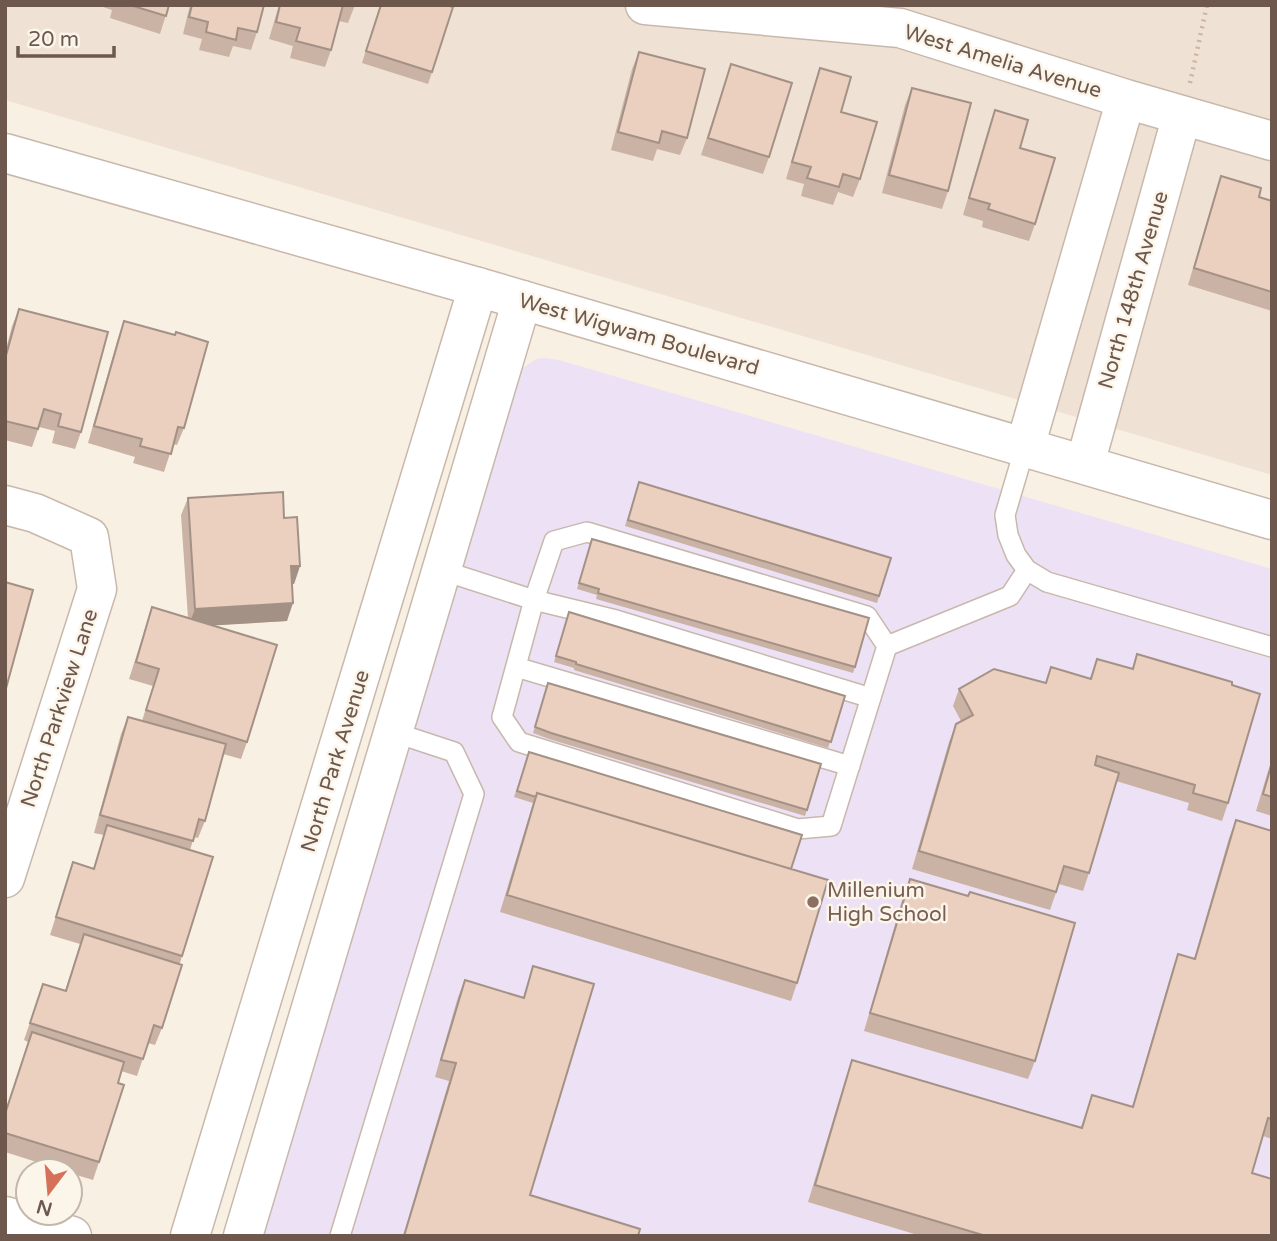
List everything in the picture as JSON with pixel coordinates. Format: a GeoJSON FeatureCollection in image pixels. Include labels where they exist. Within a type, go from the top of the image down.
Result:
{"type":"FeatureCollection","features":[{"type":"Feature","properties":{"kind":"street","name":"West Amelia Avenue"},"geometry":{"type":"LineString","coordinates":[[645,5],[902,17],[1126,99],[1272,141]]}},
{"type":"Feature","properties":{"kind":"street"},"geometry":{"type":"LineString","coordinates":[[1024,447],[1126,99]]}},
{"type":"Feature","properties":{"kind":"street","name":"North 148th Avenue"},"geometry":{"type":"LineString","coordinates":[[1085,464],[1182,115]]}},
{"type":"Feature","properties":{"kind":"street","name":"West Wigwam Boulevard"},"geometry":{"type":"LineString","coordinates":[[5,153],[478,287],[1272,520]]}},
{"type":"Feature","properties":{"kind":"street","name":"North Park Avenue"},"geometry":{"type":"LineString","coordinates":[[190,1236],[478,287]]}},
{"type":"Feature","properties":{"kind":"street"},"geometry":{"type":"LineString","coordinates":[[243,1236],[522,300]]}},
{"type":"Feature","properties":{"kind":"street","name":"North Parkview Lane"},"geometry":{"type":"LineString","coordinates":[[5,505],[35,513],[89,537],[97,589],[5,878]]}},
{"type":"Feature","properties":{"kind":"street"},"geometry":{"type":"LineString","coordinates":[[5,1216],[72,1236]]}},
{"type":"Feature","properties":{"kind":"lane"},"geometry":{"type":"LineString","coordinates":[[1024,447],[1005,515],[1008,535],[1016,555],[1027,570],[1047,582],[1272,647]]}},
{"type":"Feature","properties":{"kind":"lane"},"geometry":{"type":"LineString","coordinates":[[587,531],[867,616],[887,646],[831,826],[798,829],[519,741],[502,717],[534,600],[554,541],[587,531]]}},
{"type":"Feature","properties":{"kind":"lane"},"geometry":{"type":"LineString","coordinates":[[441,570],[534,600],[616,620],[871,698]]}},
{"type":"Feature","properties":{"kind":"lane"},"geometry":{"type":"LineString","coordinates":[[887,646],[1010,596],[1027,570]]}},
{"type":"Feature","properties":{"kind":"lane"},"geometry":{"type":"LineString","coordinates":[[516,667],[850,766]]}},
{"type":"Feature","properties":{"kind":"lane"},"geometry":{"type":"LineString","coordinates":[[340,1236],[474,794],[454,752],[393,732]]}},
{"type":"Feature","properties":{"kind":"path"},"geometry":{"type":"LineString","coordinates":[[1182,115],[1207,5]]}},
{"type":"Feature","properties":{"kind":"shaded area"},"geometry":{"type":"Polygon","coordinates":[[[5,5],[1272,5],[1272,475],[5,100],[5,5]]]}},
{"type":"Feature","properties":{"kind":"shaded area","name":"Millenium High School"},"geometry":{"type":"Polygon","coordinates":[[[545,358],[1272,569],[1272,1236],[254,1236],[520,370],[536,359],[545,358]]]}},
{"type":"Feature","properties":{"kind":"building"},"geometry":{"type":"Polygon","coordinates":[[[130,5],[169,5],[166,16],[130,5]]]}},
{"type":"Feature","properties":{"kind":"building"},"geometry":{"type":"Polygon","coordinates":[[[192,5],[264,5],[257,32],[238,28],[236,40],[206,32],[208,22],[189,17],[192,5]]]}},
{"type":"Feature","properties":{"kind":"building"},"geometry":{"type":"Polygon","coordinates":[[[280,5],[343,5],[331,50],[296,41],[300,28],[276,22],[280,5]]]}},
{"type":"Feature","properties":{"kind":"building"},"geometry":{"type":"Polygon","coordinates":[[[381,5],[453,7],[432,72],[366,51],[381,5]]]}},
{"type":"Feature","properties":{"kind":"building"},"geometry":{"type":"Polygon","coordinates":[[[639,52],[705,69],[687,138],[662,131],[659,143],[618,132],[639,52]]]}},
{"type":"Feature","properties":{"kind":"building"},"geometry":{"type":"Polygon","coordinates":[[[731,64],[792,83],[769,157],[708,138],[731,64]]]}},
{"type":"Feature","properties":{"kind":"building"},"geometry":{"type":"Polygon","coordinates":[[[820,68],[851,77],[841,112],[877,122],[860,179],[843,174],[839,187],[807,178],[811,167],[792,162],[820,68]]]}},
{"type":"Feature","properties":{"kind":"building"},"geometry":{"type":"Polygon","coordinates":[[[912,88],[971,103],[948,191],[889,175],[912,88]]]}},
{"type":"Feature","properties":{"kind":"building"},"geometry":{"type":"Polygon","coordinates":[[[995,110],[1028,120],[1020,148],[1055,158],[1035,224],[988,209],[990,204],[969,198],[995,110]]]}},
{"type":"Feature","properties":{"kind":"building"},"geometry":{"type":"Polygon","coordinates":[[[1221,176],[1261,188],[1259,197],[1272,201],[1272,292],[1194,268],[1221,176]]]}},
{"type":"Feature","properties":{"kind":"building"},"geometry":{"type":"Polygon","coordinates":[[[19,309],[108,332],[81,432],[58,426],[61,414],[44,409],[38,429],[5,421],[5,359],[19,309]]]}},
{"type":"Feature","properties":{"kind":"building"},"geometry":{"type":"Polygon","coordinates":[[[124,321],[208,342],[184,428],[178,427],[171,454],[140,446],[142,439],[94,426],[124,321]]]}},
{"type":"Feature","properties":{"kind":"building"},"geometry":{"type":"Polygon","coordinates":[[[639,482],[891,558],[879,596],[628,520],[639,482]]]}},
{"type":"Feature","properties":{"kind":"building"},"geometry":{"type":"Polygon","coordinates":[[[283,492],[284,518],[297,517],[300,566],[291,566],[293,603],[195,609],[188,498],[283,492]]]}},
{"type":"Feature","properties":{"kind":"building"},"geometry":{"type":"Polygon","coordinates":[[[592,539],[869,618],[855,667],[598,593],[599,589],[579,583],[592,539]]]}},
{"type":"Feature","properties":{"kind":"building"},"geometry":{"type":"Polygon","coordinates":[[[5,582],[33,590],[5,692],[5,582]]]}},
{"type":"Feature","properties":{"kind":"building"},"geometry":{"type":"Polygon","coordinates":[[[152,607],[277,645],[247,742],[146,710],[159,669],[136,662],[152,607]]]}},
{"type":"Feature","properties":{"kind":"building"},"geometry":{"type":"Polygon","coordinates":[[[569,612],[845,696],[831,742],[556,656],[569,612]]]}},
{"type":"Feature","properties":{"kind":"building"},"geometry":{"type":"Polygon","coordinates":[[[1137,654],[1232,682],[1232,685],[1260,694],[1228,803],[1193,793],[1195,785],[1097,756],[1095,765],[1119,773],[1089,873],[1064,866],[1056,892],[919,851],[956,724],[973,715],[959,689],[994,669],[1046,683],[1051,667],[1091,679],[1097,659],[1133,669],[1137,654]]]}},
{"type":"Feature","properties":{"kind":"building"},"geometry":{"type":"Polygon","coordinates":[[[548,683],[821,764],[807,810],[535,727],[548,683]]]}},
{"type":"Feature","properties":{"kind":"building"},"geometry":{"type":"Polygon","coordinates":[[[128,717],[226,744],[205,821],[199,819],[193,841],[100,815],[128,717]]]}},
{"type":"Feature","properties":{"kind":"building"},"geometry":{"type":"Polygon","coordinates":[[[529,752],[802,835],[791,869],[537,793],[536,797],[517,791],[529,752]]]}},
{"type":"Feature","properties":{"kind":"building"},"geometry":{"type":"Polygon","coordinates":[[[1272,763],[1272,797],[1263,794],[1272,763]]]}},
{"type":"Feature","properties":{"kind":"building"},"geometry":{"type":"Polygon","coordinates":[[[537,793],[828,880],[797,983],[507,895],[537,793]]]}},
{"type":"Feature","properties":{"kind":"building"},"geometry":{"type":"Polygon","coordinates":[[[1236,820],[1272,831],[1272,1119],[1268,1118],[1252,1173],[1272,1179],[1272,1236],[986,1236],[815,1185],[852,1060],[1082,1128],[1092,1095],[1133,1107],[1178,954],[1195,959],[1236,820]]]}},
{"type":"Feature","properties":{"kind":"building"},"geometry":{"type":"Polygon","coordinates":[[[107,825],[213,857],[182,956],[56,917],[73,862],[94,869],[107,825]]]}},
{"type":"Feature","properties":{"kind":"building"},"geometry":{"type":"Polygon","coordinates":[[[910,879],[968,896],[970,892],[1075,923],[1035,1061],[870,1013],[910,879]]]}},
{"type":"Feature","properties":{"kind":"building"},"geometry":{"type":"Polygon","coordinates":[[[84,934],[182,965],[162,1028],[154,1025],[143,1059],[30,1023],[43,984],[66,991],[84,934]]]}},
{"type":"Feature","properties":{"kind":"building"},"geometry":{"type":"Polygon","coordinates":[[[533,966],[594,984],[530,1195],[640,1229],[638,1236],[404,1236],[456,1063],[441,1060],[465,980],[524,998],[533,966]]]}},
{"type":"Feature","properties":{"kind":"building"},"geometry":{"type":"Polygon","coordinates":[[[32,1032],[124,1062],[118,1083],[124,1085],[99,1162],[5,1133],[5,1114],[32,1032]]]}},
{"type":"Feature","properties":{"kind":"place","name":"Millenium High School"},"geometry":{"type":"Point","coordinates":[813,902]}}]}
